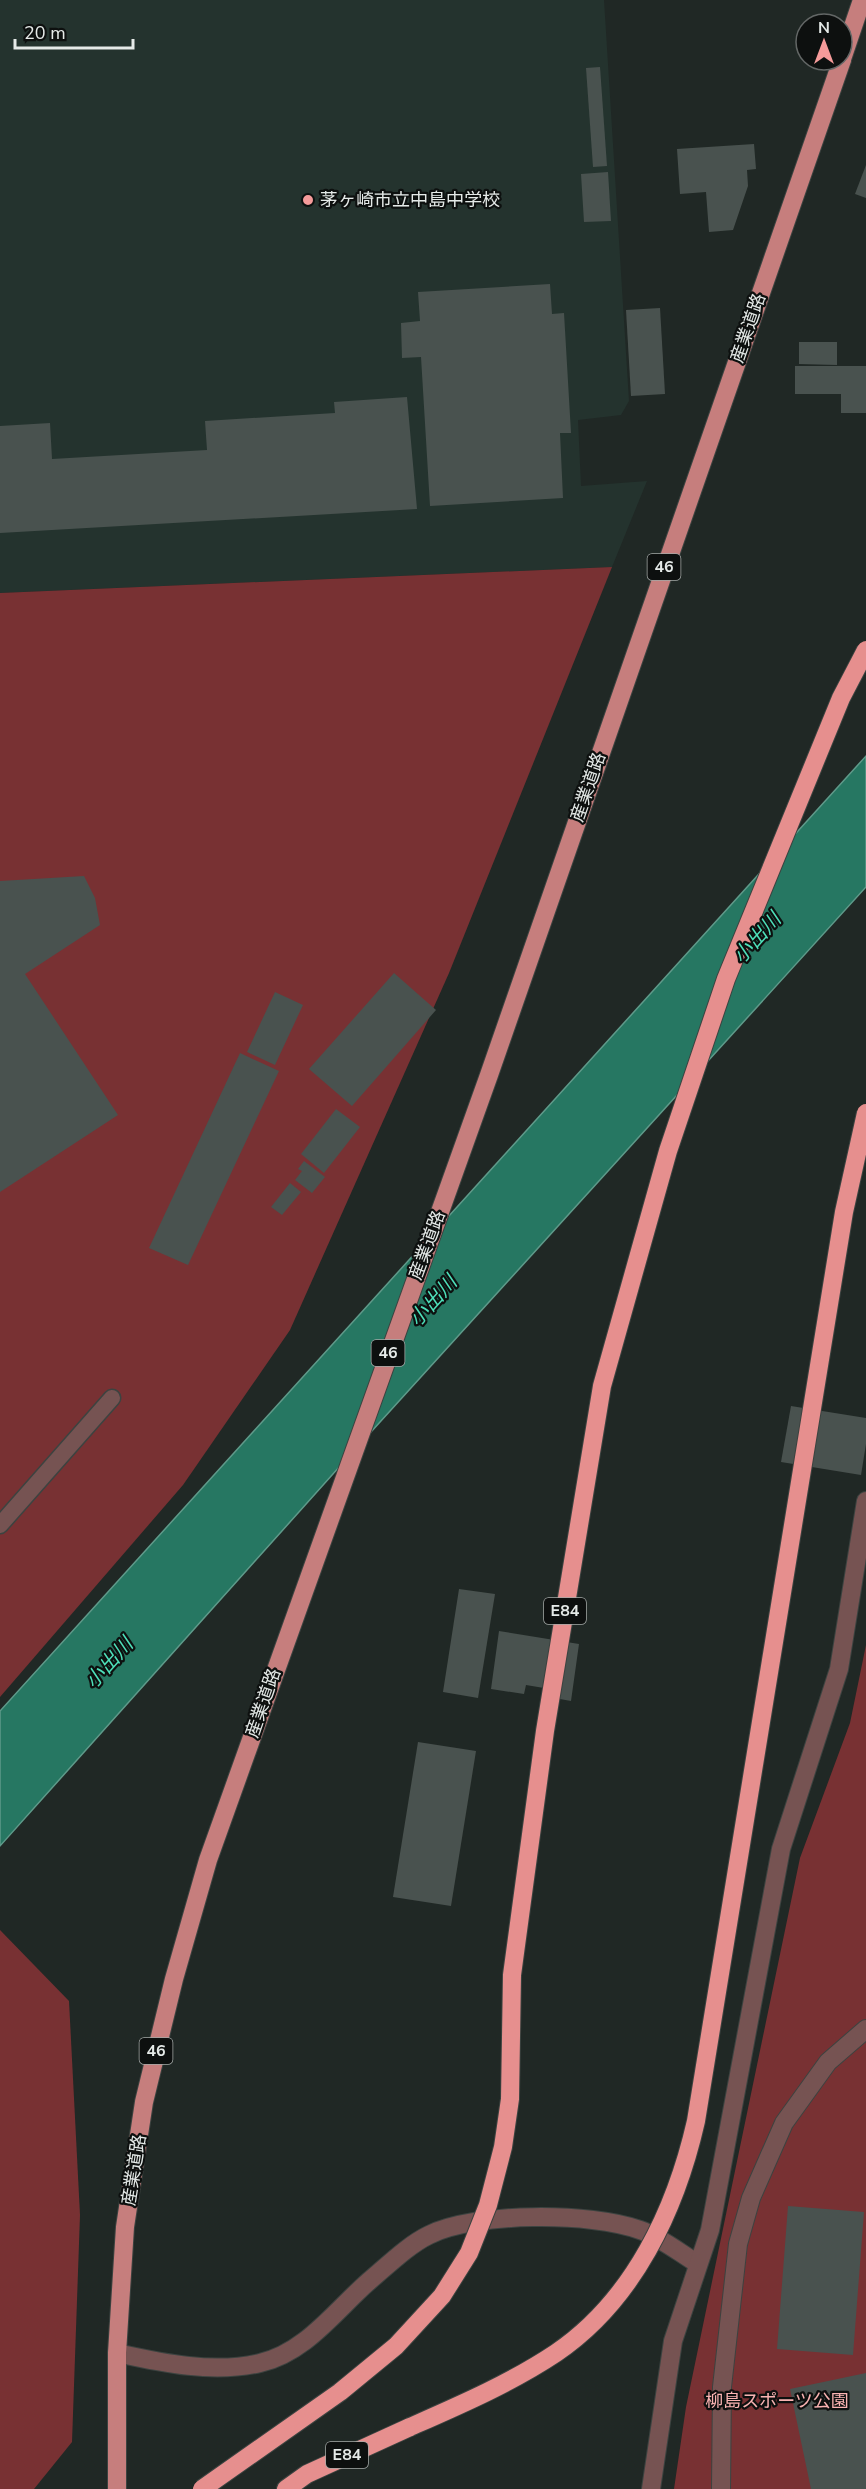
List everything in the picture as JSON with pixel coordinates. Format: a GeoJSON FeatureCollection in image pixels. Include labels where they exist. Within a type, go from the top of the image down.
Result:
{"type":"FeatureCollection","features":[{"type":"Feature","properties":{"kind":"highway","name":"E84"},"geometry":{"type":"LineString","coordinates":[[202,2489],[340,2392],[396,2346],[442,2296],[469,2253],[488,2205],[503,2147],[510,2099],[512,1975],[545,1731],[602,1386],[668,1151],[726,979],[841,698],[866,650]]}},
{"type":"Feature","properties":{"kind":"highway","name":"E84"},"geometry":{"type":"LineString","coordinates":[[286,2489],[316,2470],[518,2376],[558,2352],[591,2324],[642,2261],[666,2214],[685,2167],[696,2121],[844,1212],[866,1113]]}},
{"type":"Feature","properties":{"kind":"main road","name":"産業道路"},"geometry":{"type":"LineString","coordinates":[[854,24],[862,0]]}},
{"type":"Feature","properties":{"kind":"main road","name":"産業道路"},"geometry":{"type":"LineString","coordinates":[[117,2489],[117,2353],[125,2227],[144,2102],[174,1979],[208,1860],[288,1631],[489,1075],[837,72]]}},
{"type":"Feature","properties":{"kind":"street"},"geometry":{"type":"LineString","coordinates":[[651,2489],[673,2341],[710,2230],[781,1849],[838,1669],[866,1501]]}},
{"type":"Feature","properties":{"kind":"street"},"geometry":{"type":"LineString","coordinates":[[721,2489],[722,2387],[738,2244],[751,2198],[783,2123],[828,2062],[866,2029]]}},
{"type":"Feature","properties":{"kind":"street"},"geometry":{"type":"LineString","coordinates":[[117,2353],[156,2362],[210,2368],[262,2363],[304,2342],[368,2283],[428,2235],[458,2225],[530,2217],[604,2222],[640,2230],[698,2264]]}},
{"type":"Feature","properties":{"kind":"lane"},"geometry":{"type":"LineString","coordinates":[[0,1525],[112,1398]]}},
{"type":"Feature","properties":{"kind":"shaded area","name":"茅ヶ崎市立中島中学校"},"geometry":{"type":"Polygon","coordinates":[[[0,0],[604,0],[629,401],[621,415],[578,420],[581,486],[647,481],[612,567],[0,593],[0,0]]]}},
{"type":"Feature","properties":{"kind":"green space"},"geometry":{"type":"Polygon","coordinates":[[[612,567],[449,973],[290,1330],[183,1485],[0,1697],[0,593],[612,567]]]}},
{"type":"Feature","properties":{"kind":"green space","name":"柳島スポーツ公園"},"geometry":{"type":"Polygon","coordinates":[[[866,1645],[866,2489],[674,2489],[686,2407],[800,1858],[850,1723],[866,1645]]]}},
{"type":"Feature","properties":{"kind":"green space"},"geometry":{"type":"Polygon","coordinates":[[[0,1930],[69,2001],[80,2215],[72,2442],[34,2489],[0,2489],[0,1930]]]}},
{"type":"Feature","properties":{"kind":"water","name":"小出川"},"geometry":{"type":"Polygon","coordinates":[[[866,756],[866,887],[341,1465],[0,1846],[0,1711],[866,756]]]}},
{"type":"Feature","properties":{"kind":"building"},"geometry":{"type":"Polygon","coordinates":[[[600,67],[607,166],[593,167],[586,68],[600,67]]]}},
{"type":"Feature","properties":{"kind":"building"},"geometry":{"type":"Polygon","coordinates":[[[754,144],[756,169],[747,170],[748,186],[733,230],[709,232],[706,192],[680,194],[677,149],[754,144]]]}},
{"type":"Feature","properties":{"kind":"building"},"geometry":{"type":"Polygon","coordinates":[[[866,165],[866,198],[855,194],[866,165]]]}},
{"type":"Feature","properties":{"kind":"building"},"geometry":{"type":"Polygon","coordinates":[[[608,172],[611,221],[584,222],[581,174],[608,172]]]}},
{"type":"Feature","properties":{"kind":"building"},"geometry":{"type":"Polygon","coordinates":[[[550,284],[552,314],[564,313],[571,433],[560,433],[563,498],[430,506],[421,357],[402,358],[401,323],[420,321],[418,292],[550,284]]]}},
{"type":"Feature","properties":{"kind":"building"},"geometry":{"type":"Polygon","coordinates":[[[660,308],[665,394],[631,396],[626,310],[660,308]]]}},
{"type":"Feature","properties":{"kind":"building"},"geometry":{"type":"Polygon","coordinates":[[[799,342],[837,342],[837,365],[799,364],[799,342]]]}},
{"type":"Feature","properties":{"kind":"building"},"geometry":{"type":"Polygon","coordinates":[[[795,366],[866,366],[866,413],[841,413],[841,394],[795,394],[795,366]]]}},
{"type":"Feature","properties":{"kind":"building"},"geometry":{"type":"Polygon","coordinates":[[[407,397],[417,509],[0,533],[0,426],[50,423],[52,459],[207,450],[205,421],[335,413],[334,402],[407,397]]]}},
{"type":"Feature","properties":{"kind":"building"},"geometry":{"type":"Polygon","coordinates":[[[84,876],[95,898],[100,925],[25,974],[118,1115],[0,1192],[0,881],[84,876]]]}},
{"type":"Feature","properties":{"kind":"building"},"geometry":{"type":"Polygon","coordinates":[[[394,973],[436,1010],[352,1106],[309,1069],[394,973]]]}},
{"type":"Feature","properties":{"kind":"building"},"geometry":{"type":"Polygon","coordinates":[[[275,992],[303,1005],[275,1065],[247,1052],[275,992]]]}},
{"type":"Feature","properties":{"kind":"building"},"geometry":{"type":"Polygon","coordinates":[[[240,1053],[279,1071],[188,1265],[149,1248],[240,1053]]]}},
{"type":"Feature","properties":{"kind":"building"},"geometry":{"type":"Polygon","coordinates":[[[336,1109],[360,1127],[324,1173],[301,1154],[336,1109]]]}},
{"type":"Feature","properties":{"kind":"building"},"geometry":{"type":"Polygon","coordinates":[[[304,1161],[325,1177],[312,1193],[295,1180],[302,1171],[298,1169],[304,1161]]]}},
{"type":"Feature","properties":{"kind":"building"},"geometry":{"type":"Polygon","coordinates":[[[290,1183],[301,1192],[282,1215],[271,1207],[290,1183]]]}},
{"type":"Feature","properties":{"kind":"building"},"geometry":{"type":"Polygon","coordinates":[[[791,1406],[866,1418],[866,1444],[861,1475],[781,1462],[791,1406]]]}},
{"type":"Feature","properties":{"kind":"building"},"geometry":{"type":"Polygon","coordinates":[[[459,1589],[495,1594],[478,1698],[443,1692],[459,1589]]]}},
{"type":"Feature","properties":{"kind":"building"},"geometry":{"type":"Polygon","coordinates":[[[499,1631],[579,1644],[571,1701],[543,1696],[544,1688],[526,1685],[524,1694],[491,1689],[499,1631]]]}},
{"type":"Feature","properties":{"kind":"building"},"geometry":{"type":"Polygon","coordinates":[[[418,1742],[476,1751],[451,1906],[393,1897],[418,1742]]]}},
{"type":"Feature","properties":{"kind":"building"},"geometry":{"type":"Polygon","coordinates":[[[788,2206],[864,2212],[853,2355],[777,2349],[788,2206]]]}},
{"type":"Feature","properties":{"kind":"building"},"geometry":{"type":"Polygon","coordinates":[[[866,2373],[866,2489],[811,2489],[790,2389],[866,2373]]]}},
{"type":"Feature","properties":{"kind":"place","name":"茅ヶ崎市立中島中学校"},"geometry":{"type":"Point","coordinates":[308,200]}}]}
